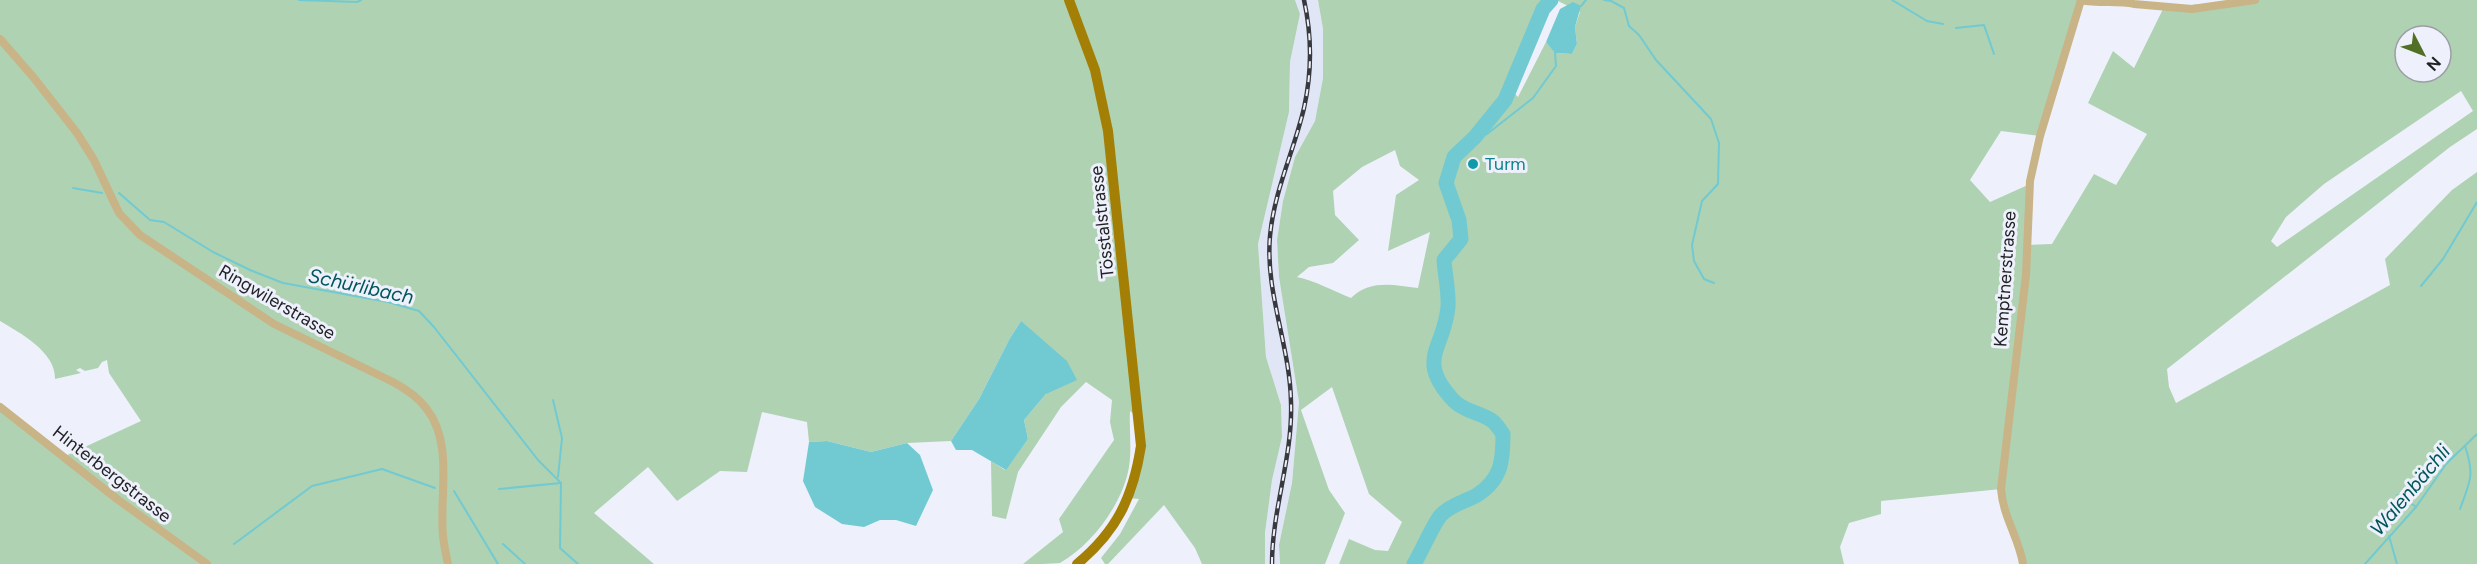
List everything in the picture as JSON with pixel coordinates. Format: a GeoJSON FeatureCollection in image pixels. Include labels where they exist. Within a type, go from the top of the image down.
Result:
{"type":"FeatureCollection","features":[{"type":"Feature","properties":{"kind":"main road","name":"Tösstalstrasse"},"geometry":{"type":"LineString","coordinates":[[1069,0],[1095,70],[1108,131],[1141,446],[1137,470],[1119,519],[1108,535],[1077,564]]}},
{"type":"Feature","properties":{"kind":"street"},"geometry":{"type":"LineString","coordinates":[[2081,0],[2091,3],[2128,1],[2134,4],[2192,9],[2255,0]]}},
{"type":"Feature","properties":{"kind":"street","name":"Kemptnerstrasse"},"geometry":{"type":"LineString","coordinates":[[2023,564],[2019,547],[2007,521],[2001,489],[2026,274],[2028,191],[2040,136],[2081,0]]}},
{"type":"Feature","properties":{"kind":"street","name":"Ringwilerstrasse"},"geometry":{"type":"LineString","coordinates":[[0,39],[77,133],[94,160],[119,213],[140,235],[274,324],[411,392],[428,410],[437,426],[441,445],[443,537],[448,564]]}},
{"type":"Feature","properties":{"kind":"street","name":"Hinterbergstrasse"},"geometry":{"type":"LineString","coordinates":[[0,407],[135,513],[207,564]]}},
{"type":"Feature","properties":{"kind":"shaded area"},"geometry":{"type":"Polygon","coordinates":[[[1295,0],[1318,0],[1323,29],[1323,78],[1315,121],[1295,157],[1283,201],[1277,240],[1279,277],[1299,402],[1292,483],[1279,545],[1280,564],[1265,564],[1265,533],[1272,480],[1282,437],[1281,405],[1266,357],[1258,244],[1289,112],[1290,62],[1300,15],[1295,0]]]}},
{"type":"Feature","properties":{"kind":"green space"},"geometry":{"type":"Polygon","coordinates":[[[0,0],[1295,0],[1300,14],[1290,62],[1289,112],[1258,244],[1266,357],[1281,405],[1282,437],[1272,480],[1265,533],[1265,564],[1202,564],[1195,548],[1164,505],[1108,564],[1105,564],[1101,558],[1120,534],[1139,499],[1128,498],[1140,419],[1130,411],[1130,453],[1126,481],[1104,522],[1083,545],[1060,563],[1023,564],[1063,532],[1059,519],[1114,440],[1110,422],[1112,400],[1086,382],[1061,407],[1018,472],[1006,519],[992,516],[991,461],[1005,470],[1028,439],[1024,420],[1046,394],[1021,321],[979,399],[951,441],[907,443],[871,452],[827,441],[809,442],[807,422],[762,412],[747,472],[720,471],[677,501],[648,467],[594,513],[654,564],[0,564],[0,407],[63,457],[141,421],[109,373],[107,360],[102,362],[98,368],[85,371],[80,368],[76,370],[81,373],[55,379],[50,360],[43,352],[35,344],[0,321],[0,0]]]}},
{"type":"Feature","properties":{"kind":"green space"},"geometry":{"type":"Polygon","coordinates":[[[1318,0],[1549,0],[1537,17],[1510,89],[1518,97],[1546,42],[1556,53],[1572,54],[1577,44],[1575,27],[1580,12],[1556,0],[2081,0],[2040,136],[2001,131],[1970,180],[1990,202],[2030,184],[2028,245],[2052,244],[2094,174],[2116,185],[2147,134],[2088,103],[2113,51],[2134,68],[2164,7],[2257,0],[2477,0],[2477,129],[2450,147],[2167,369],[2169,387],[2176,403],[2390,285],[2385,259],[2452,190],[2477,172],[2477,564],[2023,564],[2001,489],[1881,501],[1881,514],[1849,523],[1840,547],[1844,564],[1339,564],[1349,539],[1375,550],[1388,551],[1402,522],[1369,494],[1332,387],[1301,410],[1329,490],[1345,513],[1325,564],[1280,564],[1279,545],[1292,483],[1299,402],[1279,277],[1277,240],[1283,201],[1295,157],[1315,121],[1323,78],[1323,29],[1318,0]],[[2461,91],[2324,184],[2286,217],[2271,241],[2277,247],[2473,111],[2461,91]],[[1395,150],[1362,167],[1333,191],[1335,215],[1359,240],[1333,263],[1309,267],[1297,277],[1351,298],[1358,292],[1374,286],[1418,288],[1430,232],[1388,251],[1396,195],[1419,180],[1400,166],[1395,150]]]}},
{"type":"Feature","properties":{"kind":"water"},"geometry":{"type":"Polygon","coordinates":[[[1573,2],[1581,6],[1575,27],[1577,44],[1572,54],[1555,53],[1546,42],[1560,9],[1573,2]]]}},
{"type":"Feature","properties":{"kind":"water"},"geometry":{"type":"Polygon","coordinates":[[[1021,321],[1067,361],[1077,380],[1046,394],[1024,420],[1028,439],[1006,470],[972,450],[956,450],[951,441],[979,399],[1021,321]]]}},
{"type":"Feature","properties":{"kind":"water"},"geometry":{"type":"Polygon","coordinates":[[[827,441],[871,452],[907,443],[920,455],[933,490],[916,526],[896,520],[880,520],[864,527],[842,524],[815,507],[803,481],[809,442],[827,441]]]}},
{"type":"Feature","properties":{"kind":"waterway"},"geometry":{"type":"LineString","coordinates":[[299,0],[357,2],[361,0]]}},
{"type":"Feature","properties":{"kind":"waterway"},"geometry":{"type":"LineString","coordinates":[[1414,564],[1441,515],[1485,489],[1496,476],[1501,461],[1503,434],[1491,420],[1454,401],[1442,387],[1436,375],[1435,354],[1446,322],[1448,307],[1444,260],[1461,239],[1459,220],[1446,183],[1454,157],[1475,137],[1505,100],[1543,9],[1551,0]]}},
{"type":"Feature","properties":{"kind":"waterway"},"geometry":{"type":"LineString","coordinates":[[1581,6],[1586,0]]}},
{"type":"Feature","properties":{"kind":"waterway"},"geometry":{"type":"LineString","coordinates":[[1604,0],[1624,8],[1629,26],[1639,35],[1656,60],[1711,119],[1719,143],[1718,184],[1702,201],[1692,245],[1694,261],[1704,279],[1714,283]]}},
{"type":"Feature","properties":{"kind":"waterway"},"geometry":{"type":"LineString","coordinates":[[1892,0],[1927,21],[1943,24]]}},
{"type":"Feature","properties":{"kind":"waterway"},"geometry":{"type":"LineString","coordinates":[[1956,28],[1984,25],[1994,54]]}},
{"type":"Feature","properties":{"kind":"waterway"},"geometry":{"type":"LineString","coordinates":[[1475,137],[1487,134],[1533,98],[1556,66],[1555,53]]}},
{"type":"Feature","properties":{"kind":"waterway","name":"Schürlibach"},"geometry":{"type":"LineString","coordinates":[[73,188],[102,193]]}},
{"type":"Feature","properties":{"kind":"waterway","name":"Schürlibach"},"geometry":{"type":"LineString","coordinates":[[119,193],[150,220],[164,222],[213,252],[283,283],[388,302],[419,311],[538,460],[561,483],[560,548],[578,564]]}},
{"type":"Feature","properties":{"kind":"waterway"},"geometry":{"type":"LineString","coordinates":[[2421,286],[2443,259],[2477,202]]}},
{"type":"Feature","properties":{"kind":"waterway"},"geometry":{"type":"LineString","coordinates":[[553,400],[562,438],[558,477]]}},
{"type":"Feature","properties":{"kind":"waterway","name":"Walenbächli"},"geometry":{"type":"LineString","coordinates":[[2365,564],[2416,507],[2446,464],[2477,434]]}},
{"type":"Feature","properties":{"kind":"waterway"},"geometry":{"type":"LineString","coordinates":[[2460,509],[2470,478],[2470,465],[2465,446]]}},
{"type":"Feature","properties":{"kind":"waterway"},"geometry":{"type":"LineString","coordinates":[[234,544],[312,486],[382,469],[435,488]]}},
{"type":"Feature","properties":{"kind":"waterway"},"geometry":{"type":"LineString","coordinates":[[499,489],[561,483]]}},
{"type":"Feature","properties":{"kind":"waterway"},"geometry":{"type":"LineString","coordinates":[[454,491],[498,564]]}},
{"type":"Feature","properties":{"kind":"waterway"},"geometry":{"type":"LineString","coordinates":[[2397,495],[2415,506]]}},
{"type":"Feature","properties":{"kind":"waterway"},"geometry":{"type":"LineString","coordinates":[[2389,536],[2397,564]]}},
{"type":"Feature","properties":{"kind":"waterway"},"geometry":{"type":"LineString","coordinates":[[503,544],[525,564]]}},
{"type":"Feature","properties":{"kind":"railway"},"geometry":{"type":"LineString","coordinates":[[1272,564],[1275,523],[1289,443],[1291,402],[1287,360],[1271,278],[1270,236],[1280,187],[1307,94],[1310,54],[1304,0]]}},
{"type":"Feature","properties":{"kind":"place","name":"Turm"},"geometry":{"type":"Point","coordinates":[1473,164]}}]}
